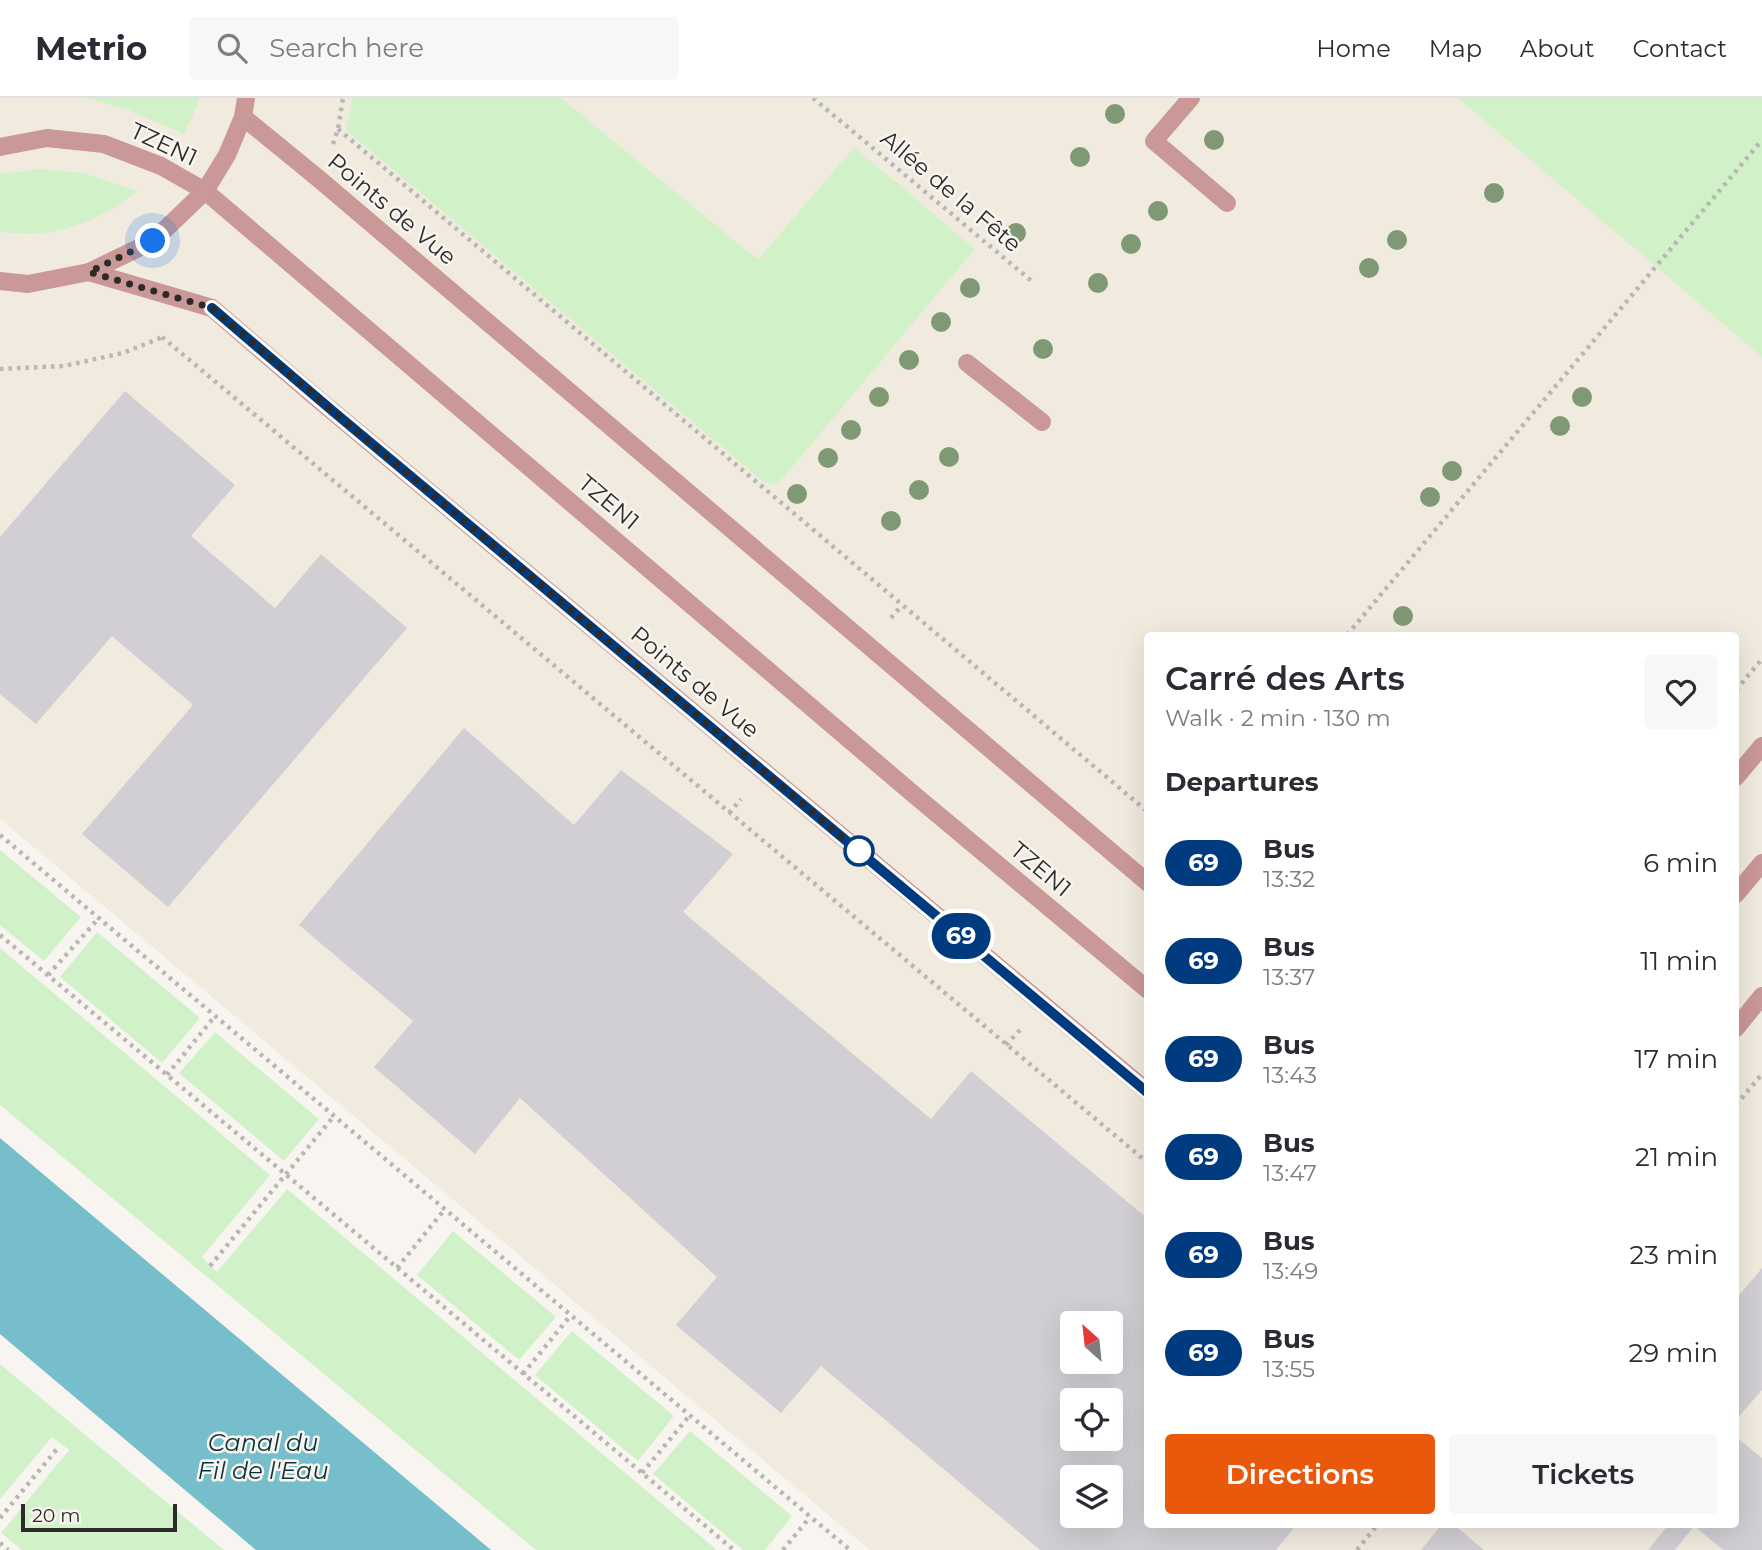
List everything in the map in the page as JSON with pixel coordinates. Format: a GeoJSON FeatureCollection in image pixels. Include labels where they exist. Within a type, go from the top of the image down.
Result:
{"type":"FeatureCollection","features":[{"type":"Feature","properties":{"kind":"street"},"geometry":{"type":"LineString","coordinates":[[0,281],[28,284],[89,272],[153,241],[205,191],[227,155],[243,117],[246,98]]}},
{"type":"Feature","properties":{"kind":"street"},"geometry":{"type":"LineString","coordinates":[[1191,98],[1154,141],[1227,203]]}},
{"type":"Feature","properties":{"kind":"street","name":"Points de Vue"},"geometry":{"type":"LineString","coordinates":[[243,117],[320,179],[1144,880]]}},
{"type":"Feature","properties":{"kind":"street","name":"TZEN1"},"geometry":{"type":"LineString","coordinates":[[0,147],[47,138],[104,144],[161,166],[205,191],[1144,987]]}},
{"type":"Feature","properties":{"kind":"street"},"geometry":{"type":"LineString","coordinates":[[89,272],[212,308]]}},
{"type":"Feature","properties":{"kind":"street","name":"Points de Vue"},"geometry":{"type":"LineString","coordinates":[[212,308],[1144,1090]]}},
{"type":"Feature","properties":{"kind":"street"},"geometry":{"type":"LineString","coordinates":[[967,363],[1042,422]]}},
{"type":"Feature","properties":{"kind":"street"},"geometry":{"type":"LineString","coordinates":[[1739,773],[1762,746]]}},
{"type":"Feature","properties":{"kind":"street"},"geometry":{"type":"LineString","coordinates":[[1739,890],[1762,863]]}},
{"type":"Feature","properties":{"kind":"street"},"geometry":{"type":"LineString","coordinates":[[1739,1024],[1762,996]]}},
{"type":"Feature","properties":{"kind":"path"},"geometry":{"type":"LineString","coordinates":[[320,179],[338,129],[343,98]]}},
{"type":"Feature","properties":{"kind":"path","name":"Allée de la Fête"},"geometry":{"type":"LineString","coordinates":[[813,98],[1034,283]]}},
{"type":"Feature","properties":{"kind":"path"},"geometry":{"type":"LineString","coordinates":[[338,129],[1144,809]]}},
{"type":"Feature","properties":{"kind":"path"},"geometry":{"type":"LineString","coordinates":[[1351,632],[1762,140]]}},
{"type":"Feature","properties":{"kind":"path"},"geometry":{"type":"LineString","coordinates":[[0,369],[64,366],[123,353],[162,338],[212,308]]}},
{"type":"Feature","properties":{"kind":"path"},"geometry":{"type":"LineString","coordinates":[[162,338],[1144,1160]]}},
{"type":"Feature","properties":{"kind":"path"},"geometry":{"type":"LineString","coordinates":[[1739,686],[1762,659]]}},
{"type":"Feature","properties":{"kind":"path"},"geometry":{"type":"LineString","coordinates":[[0,835],[850,1550]]}},
{"type":"Feature","properties":{"kind":"path"},"geometry":{"type":"LineString","coordinates":[[48,975],[99,918]]}},
{"type":"Feature","properties":{"kind":"path"},"geometry":{"type":"LineString","coordinates":[[0,935],[734,1550]]}},
{"type":"Feature","properties":{"kind":"path"},"geometry":{"type":"LineString","coordinates":[[167,1075],[215,1016]]}},
{"type":"Feature","properties":{"kind":"path"},"geometry":{"type":"LineString","coordinates":[[1739,1101],[1762,1074]]}},
{"type":"Feature","properties":{"kind":"path"},"geometry":{"type":"LineString","coordinates":[[210,1266],[334,1116]]}},
{"type":"Feature","properties":{"kind":"path"},"geometry":{"type":"LineString","coordinates":[[397,1268],[445,1209]]}},
{"type":"Feature","properties":{"kind":"path"},"geometry":{"type":"LineString","coordinates":[[523,1374],[571,1315]]}},
{"type":"Feature","properties":{"kind":"path"},"geometry":{"type":"LineString","coordinates":[[642,1473],[690,1415]]}},
{"type":"Feature","properties":{"kind":"path"},"geometry":{"type":"LineString","coordinates":[[0,1518],[57,1449]]}},
{"type":"Feature","properties":{"kind":"path"},"geometry":{"type":"LineString","coordinates":[[783,1550],[810,1517]]}},
{"type":"Feature","properties":{"kind":"path"},"geometry":{"type":"LineString","coordinates":[[1357,1550],[1375,1528]]}},
{"type":"Feature","properties":{"kind":"path"},"geometry":{"type":"LineString","coordinates":[[0,1543],[8,1550]]}},
{"type":"Feature","properties":{"kind":"shaded area"},"geometry":{"type":"Polygon","coordinates":[[[0,98],[1762,98],[1762,1550],[870,1550],[0,819],[0,98]]]}},
{"type":"Feature","properties":{"kind":"green space"},"geometry":{"type":"Polygon","coordinates":[[[86,98],[199,98],[184,134],[126,109],[86,98]]]}},
{"type":"Feature","properties":{"kind":"green space"},"geometry":{"type":"Polygon","coordinates":[[[353,98],[561,98],[758,260],[854,147],[975,249],[782,479],[775,484],[764,482],[346,130],[353,98]]]}},
{"type":"Feature","properties":{"kind":"green space"},"geometry":{"type":"Polygon","coordinates":[[[1458,98],[1762,98],[1762,357],[1458,98]]]}},
{"type":"Feature","properties":{"kind":"green space"},"geometry":{"type":"Polygon","coordinates":[[[41,169],[84,173],[137,191],[107,211],[73,226],[37,234],[0,231],[0,174],[41,169]]]}},
{"type":"Feature","properties":{"kind":"green space"},"geometry":{"type":"Polygon","coordinates":[[[0,850],[81,917],[44,961],[0,925],[0,850]]]}},
{"type":"Feature","properties":{"kind":"green space"},"geometry":{"type":"Polygon","coordinates":[[[97,932],[200,1018],[162,1063],[60,977],[97,932]]]}},
{"type":"Feature","properties":{"kind":"green space"},"geometry":{"type":"Polygon","coordinates":[[[0,948],[270,1175],[202,1257],[217,1272],[287,1189],[717,1550],[536,1550],[0,1105],[0,948]]]}},
{"type":"Feature","properties":{"kind":"green space"},"geometry":{"type":"Polygon","coordinates":[[[215,1032],[319,1119],[284,1161],[179,1073],[215,1032]]]}},
{"type":"Feature","properties":{"kind":"green space"},"geometry":{"type":"Polygon","coordinates":[[[453,1231],[556,1317],[519,1360],[417,1275],[453,1231]]]}},
{"type":"Feature","properties":{"kind":"green space"},"geometry":{"type":"Polygon","coordinates":[[[572,1331],[674,1416],[638,1461],[535,1375],[572,1331]]]}},
{"type":"Feature","properties":{"kind":"green space"},"geometry":{"type":"Polygon","coordinates":[[[0,1364],[224,1550],[22,1550],[1,1533],[69,1450],[52,1437],[0,1499],[0,1364]]]}},
{"type":"Feature","properties":{"kind":"green space"},"geometry":{"type":"Polygon","coordinates":[[[690,1431],[792,1516],[765,1550],[743,1550],[653,1474],[690,1431]]]}},
{"type":"Feature","properties":{"kind":"water","name":"Canal du Fil de l'Eau"},"geometry":{"type":"Polygon","coordinates":[[[0,1138],[491,1550],[256,1550],[0,1334],[0,1138]]]}},
{"type":"Feature","properties":{"kind":"building"},"geometry":{"type":"Polygon","coordinates":[[[125,391],[235,485],[191,536],[275,608],[321,554],[407,628],[168,907],[82,834],[193,705],[112,636],[36,724],[0,694],[0,537],[125,391]]]}},
{"type":"Feature","properties":{"kind":"building"},"geometry":{"type":"Polygon","coordinates":[[[464,728],[574,825],[621,770],[733,854],[683,912],[931,1119],[971,1071],[1144,1216],[1144,1528],[1294,1528],[1276,1550],[1040,1550],[821,1366],[781,1413],[676,1325],[717,1277],[520,1098],[475,1154],[374,1067],[413,1021],[299,925],[464,728]]]}},
{"type":"Feature","properties":{"kind":"building"},"geometry":{"type":"Polygon","coordinates":[[[1762,1268],[1762,1390],[1739,1417],[1739,1295],[1762,1268]]]}},
{"type":"Feature","properties":{"kind":"building"},"geometry":{"type":"Polygon","coordinates":[[[1739,1439],[1762,1458],[1762,1550],[1723,1550],[1696,1528],[1739,1528],[1739,1439]]]}},
{"type":"Feature","properties":{"kind":"building"},"geometry":{"type":"Polygon","coordinates":[[[1439,1528],[1458,1528],[1484,1550],[1421,1550],[1439,1528]]]}},
{"type":"Feature","properties":{"kind":"building"},"geometry":{"type":"Polygon","coordinates":[[[1666,1528],[1692,1528],[1675,1550],[1648,1550],[1666,1528]]]}},
{"type":"Feature","properties":{"kind":"bus line","name":"69"},"geometry":{"type":"LineString","coordinates":[[212,308],[1144,1090]]}},
{"type":"Feature","properties":{"kind":"route"},"geometry":{"type":"LineString","coordinates":[[153,241],[89,272],[212,308],[859,851]]}}]}
